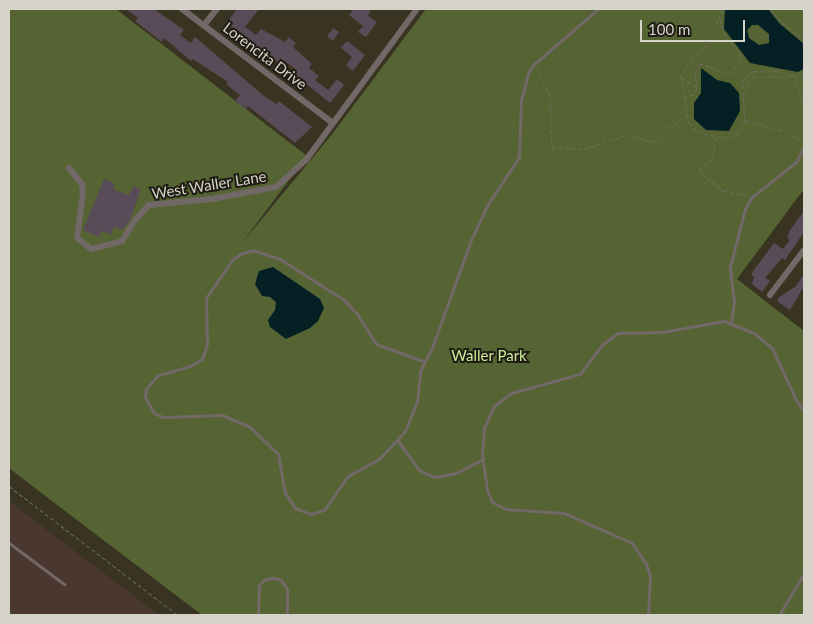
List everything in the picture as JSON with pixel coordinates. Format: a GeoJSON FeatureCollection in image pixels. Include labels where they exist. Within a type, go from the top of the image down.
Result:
{"type":"FeatureCollection","features":[{"type":"Feature","properties":{"kind":"street","name":"Lorencita Drive"},"geometry":{"type":"LineString","coordinates":[[182,9],[333,123]]}},
{"type":"Feature","properties":{"kind":"street"},"geometry":{"type":"LineString","coordinates":[[204,26],[217,9]]}},
{"type":"Feature","properties":{"kind":"street","name":"West Waller Lane"},"geometry":{"type":"LineString","coordinates":[[69,168],[82,184],[83,192],[77,238],[91,249],[107,247],[122,241],[150,205],[212,199],[276,187],[306,160],[417,9]]}},
{"type":"Feature","properties":{"kind":"street"},"geometry":{"type":"LineString","coordinates":[[770,295],[804,250]]}},
{"type":"Feature","properties":{"kind":"lane"},"geometry":{"type":"LineString","coordinates":[[423,361],[376,344],[358,314],[344,300],[285,262],[253,250],[240,254],[232,260],[206,298],[207,344],[202,358],[190,366],[158,375],[146,388],[148,406],[163,417],[222,415],[239,421],[263,436],[281,460],[285,493],[295,508],[311,514],[324,510],[348,476],[379,459],[398,441],[417,402],[423,361],[433,345],[477,227],[519,157],[521,100],[533,65],[598,9]]}},
{"type":"Feature","properties":{"kind":"lane"},"geometry":{"type":"LineString","coordinates":[[731,322],[734,302],[730,268],[740,224],[751,198],[784,174],[804,147]]}},
{"type":"Feature","properties":{"kind":"lane"},"geometry":{"type":"LineString","coordinates":[[648,615],[650,576],[646,564],[632,543],[564,513],[498,507],[488,495],[483,459],[488,416],[502,398],[534,385],[580,374],[609,337],[625,331],[662,332],[708,323],[731,322],[754,333],[772,348],[796,400],[804,411]]}},
{"type":"Feature","properties":{"kind":"lane"},"geometry":{"type":"LineString","coordinates":[[398,441],[419,470],[434,477],[456,473],[483,459]]}},
{"type":"Feature","properties":{"kind":"lane"},"geometry":{"type":"LineString","coordinates":[[9,543],[64,584]]}},
{"type":"Feature","properties":{"kind":"lane"},"geometry":{"type":"LineString","coordinates":[[779,615],[804,573]]}},
{"type":"Feature","properties":{"kind":"lane"},"geometry":{"type":"LineString","coordinates":[[258,615],[259,586],[265,579],[274,578],[281,580],[287,589],[286,615]]}},
{"type":"Feature","properties":{"kind":"path"},"geometry":{"type":"LineString","coordinates":[[723,9],[708,45],[692,58],[681,76],[688,116],[698,132],[716,137],[738,134],[745,121],[745,99],[742,81],[754,70],[768,69],[800,75]]}},
{"type":"Feature","properties":{"kind":"path"},"geometry":{"type":"LineString","coordinates":[[771,9],[778,19],[804,40]]}},
{"type":"Feature","properties":{"kind":"path"},"geometry":{"type":"LineString","coordinates":[[684,99],[694,94],[697,88],[695,74],[699,63],[729,74],[739,64],[741,55],[724,36],[720,15]]}},
{"type":"Feature","properties":{"kind":"path"},"geometry":{"type":"LineString","coordinates":[[533,65],[540,70],[548,86],[552,148],[584,150],[626,136],[657,142],[668,128],[688,116]]}},
{"type":"Feature","properties":{"kind":"path"},"geometry":{"type":"LineString","coordinates":[[745,99],[748,82],[754,77],[794,77],[804,72]]}},
{"type":"Feature","properties":{"kind":"path"},"geometry":{"type":"LineString","coordinates":[[681,76],[697,88]]}},
{"type":"Feature","properties":{"kind":"path"},"geometry":{"type":"LineString","coordinates":[[794,77],[804,106]]}},
{"type":"Feature","properties":{"kind":"path"},"geometry":{"type":"LineString","coordinates":[[745,121],[779,129],[804,142]]}},
{"type":"Feature","properties":{"kind":"path"},"geometry":{"type":"LineString","coordinates":[[716,137],[713,158],[700,169],[702,174],[724,191],[744,193],[751,198]]}},
{"type":"Feature","properties":{"kind":"path"},"geometry":{"type":"LineString","coordinates":[[9,486],[178,615]]}},
{"type":"Feature","properties":{"kind":"shaded area"},"geometry":{"type":"Polygon","coordinates":[[[9,501],[85,559],[159,615],[9,615],[9,501]]]}},
{"type":"Feature","properties":{"kind":"green space","name":"Waller Park"},"geometry":{"type":"Polygon","coordinates":[[[9,9],[116,9],[307,156],[242,243],[333,133],[426,9],[804,9],[804,189],[737,279],[804,331],[804,615],[202,615],[48,498],[9,468],[9,9]]]}},
{"type":"Feature","properties":{"kind":"water"},"geometry":{"type":"Polygon","coordinates":[[[725,9],[768,9],[780,24],[804,44],[804,69],[798,72],[750,63],[724,29],[725,9]],[[752,25],[747,30],[749,38],[759,45],[769,43],[769,34],[758,25],[752,25]]]}},
{"type":"Feature","properties":{"kind":"water"},"geometry":{"type":"Polygon","coordinates":[[[701,68],[717,80],[730,83],[739,93],[740,111],[729,131],[706,130],[694,119],[694,103],[701,93],[701,68]]]}},
{"type":"Feature","properties":{"kind":"water"},"geometry":{"type":"Polygon","coordinates":[[[273,267],[320,299],[324,308],[318,321],[310,328],[286,339],[270,327],[268,320],[275,310],[276,302],[270,297],[262,296],[255,284],[259,271],[273,267]]]}},
{"type":"Feature","properties":{"kind":"building"},"geometry":{"type":"Polygon","coordinates":[[[126,9],[154,9],[184,30],[180,35],[191,43],[195,37],[265,97],[277,104],[279,101],[312,127],[295,143],[248,106],[246,109],[235,101],[240,95],[226,84],[228,82],[193,59],[191,61],[164,38],[162,42],[135,21],[138,18],[126,9]]]}},
{"type":"Feature","properties":{"kind":"building"},"geometry":{"type":"Polygon","coordinates":[[[237,9],[259,9],[245,27],[256,35],[261,29],[285,42],[289,37],[296,43],[293,47],[312,64],[309,68],[319,76],[315,80],[328,90],[337,79],[344,85],[330,103],[294,74],[297,70],[283,60],[280,64],[231,26],[233,24],[229,20],[237,9]]]}},
{"type":"Feature","properties":{"kind":"building"},"geometry":{"type":"Polygon","coordinates":[[[354,9],[367,9],[371,11],[368,16],[377,22],[366,37],[358,32],[363,26],[349,15],[354,9]]]}},
{"type":"Feature","properties":{"kind":"building"},"geometry":{"type":"Polygon","coordinates":[[[333,28],[339,32],[333,41],[327,36],[333,28]]]}},
{"type":"Feature","properties":{"kind":"building"},"geometry":{"type":"Polygon","coordinates":[[[347,41],[365,55],[353,71],[346,65],[352,57],[341,48],[347,41]]]}},
{"type":"Feature","properties":{"kind":"building"},"geometry":{"type":"Polygon","coordinates":[[[104,179],[115,184],[113,189],[129,195],[133,186],[141,189],[130,220],[122,230],[114,227],[111,235],[102,231],[99,237],[83,230],[104,179]]]}},
{"type":"Feature","properties":{"kind":"building"},"geometry":{"type":"Polygon","coordinates":[[[804,211],[804,232],[785,260],[782,258],[765,278],[770,281],[762,292],[752,284],[754,277],[751,274],[774,243],[783,249],[790,240],[787,238],[790,230],[804,211]]]}},
{"type":"Feature","properties":{"kind":"building"},"geometry":{"type":"Polygon","coordinates":[[[804,274],[804,286],[790,310],[778,302],[778,298],[796,286],[804,274]]]}}]}
